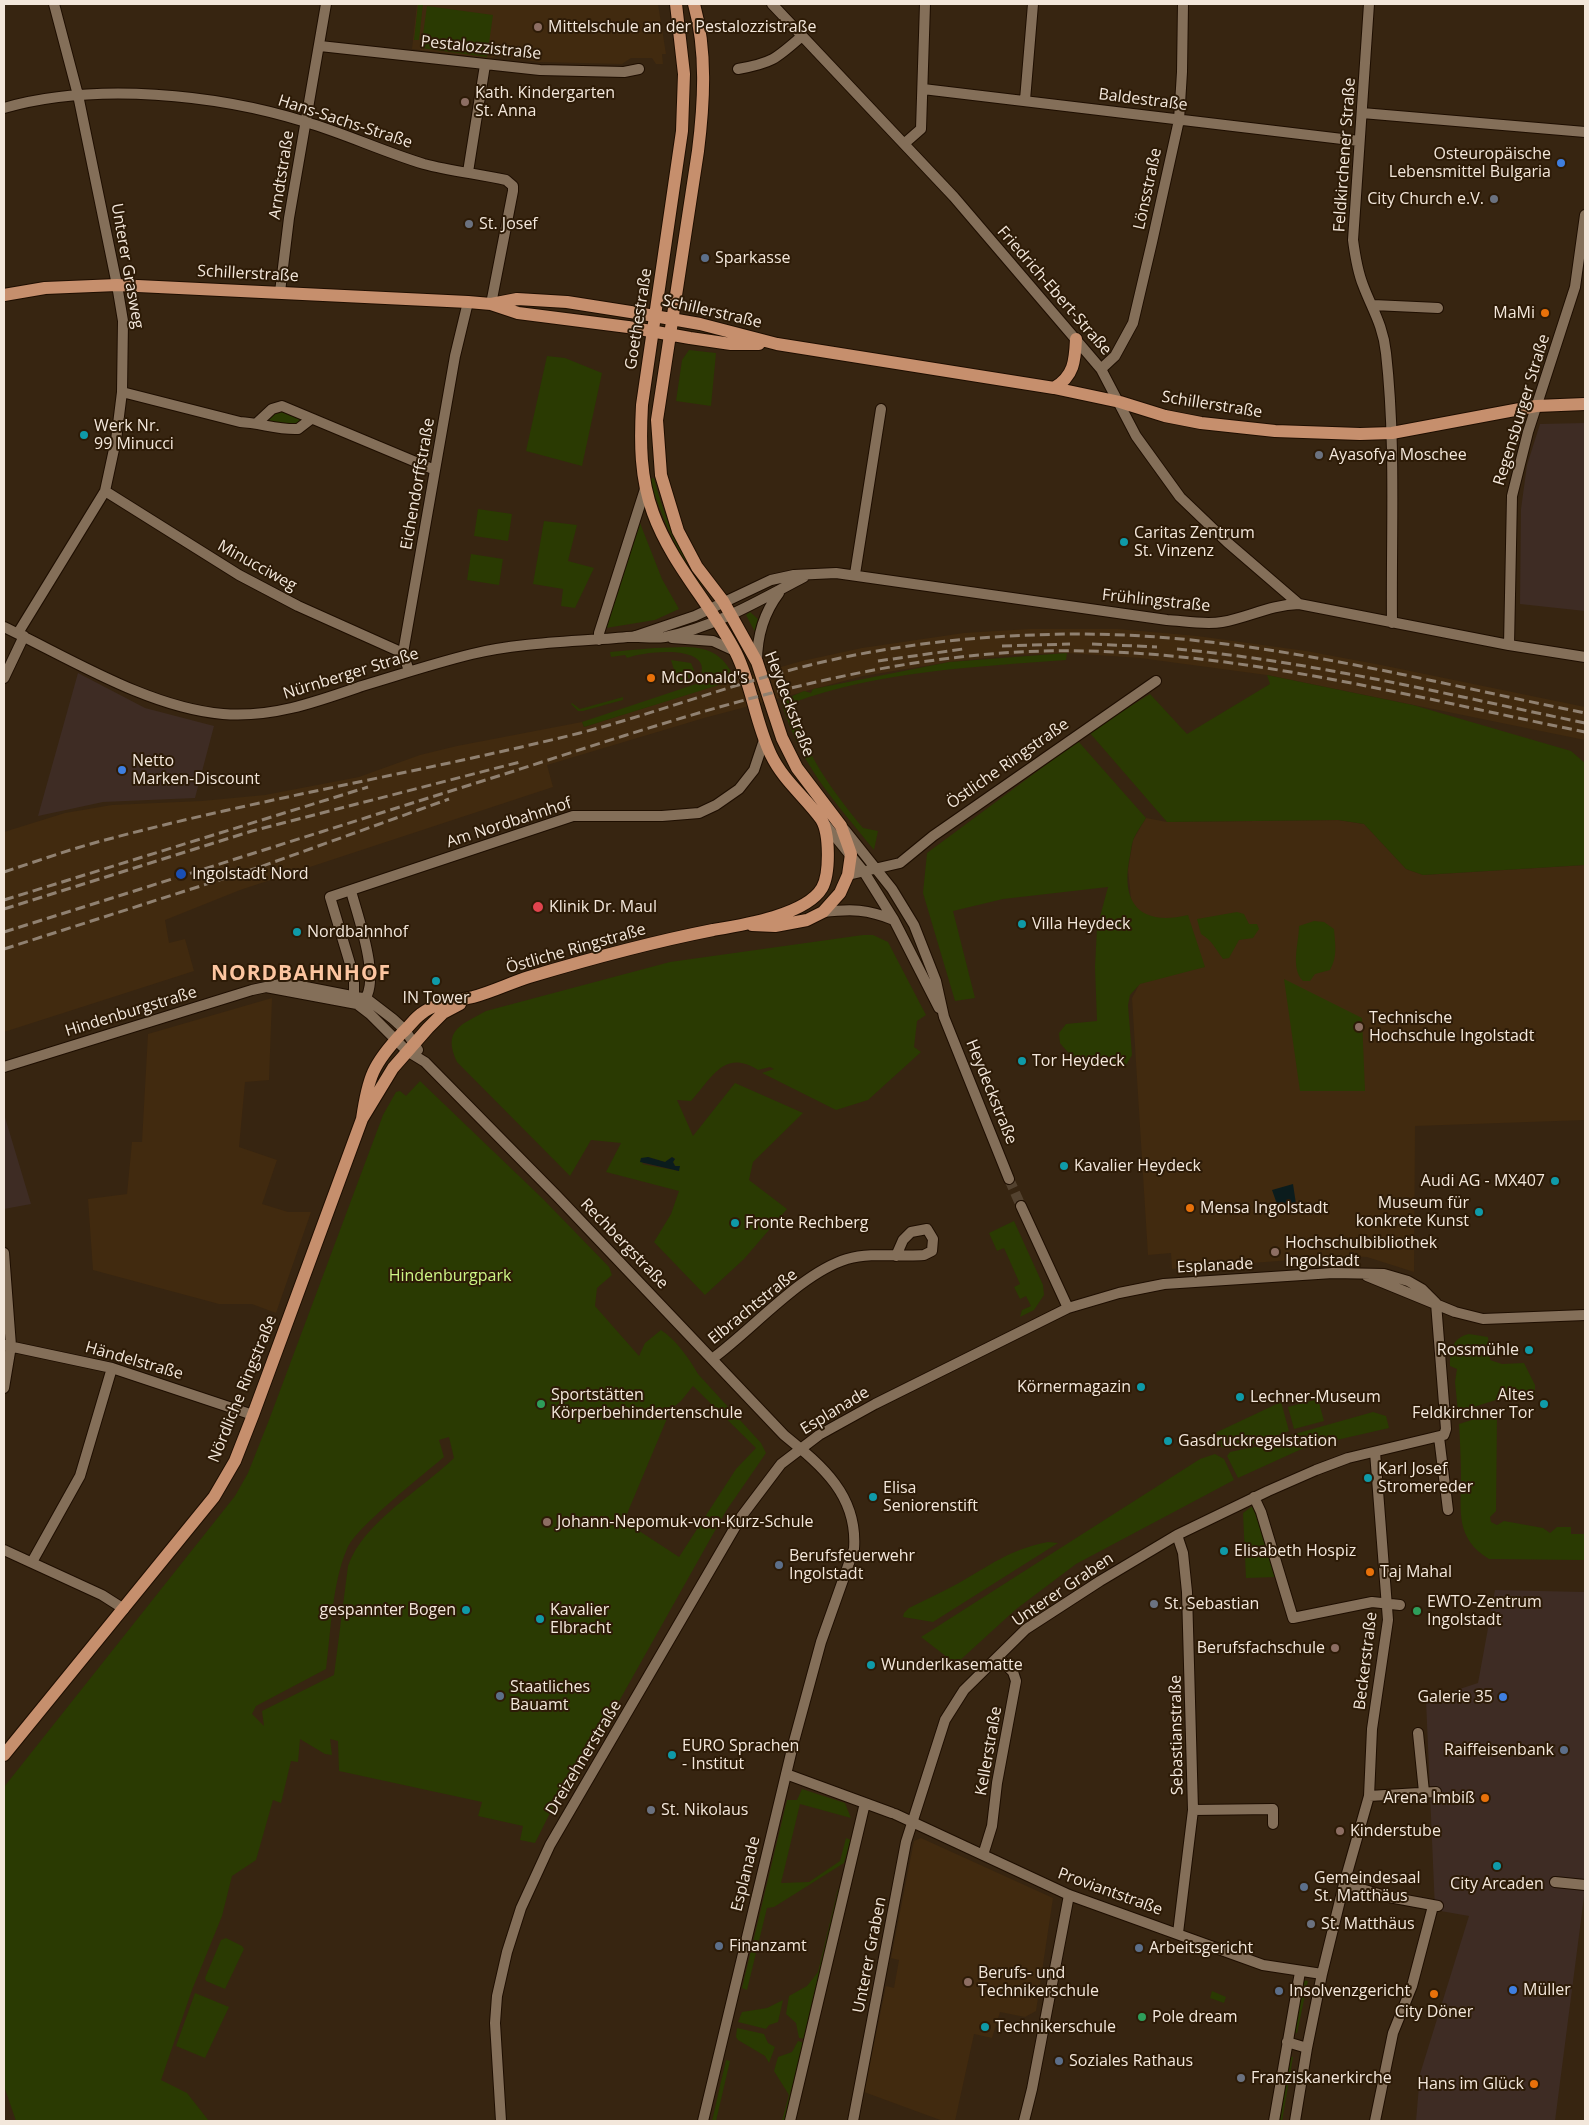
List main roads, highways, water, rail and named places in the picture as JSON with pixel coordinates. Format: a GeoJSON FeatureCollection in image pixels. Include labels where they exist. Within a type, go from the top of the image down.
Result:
{"type":"FeatureCollection","features":[{"type":"Feature","properties":{"kind":"main road","name":"Goethestraße"},"geometry":{"type":"LineString","coordinates":[[676,4],[684,74],[682,131],[642,405],[642,460],[645,489],[653,514],[668,547],[686,578],[716,621]]}},
{"type":"Feature","properties":{"kind":"main road","name":"Goethestraße"},"geometry":{"type":"LineString","coordinates":[[694,4],[700,35],[703,75],[701,122],[657,420],[661,475],[678,531],[697,567],[723,601],[730,615]]}},
{"type":"Feature","properties":{"kind":"main road","name":"Schillerstraße"},"geometry":{"type":"LineString","coordinates":[[4,295],[45,288],[117,284],[468,302],[490,304],[518,313],[653,331],[731,344],[777,344]]}},
{"type":"Feature","properties":{"kind":"main road","name":"Schillerstraße"},"geometry":{"type":"LineString","coordinates":[[490,304],[517,299],[567,302],[656,316],[777,344],[1054,388],[1120,402],[1165,416],[1211,424],[1282,432],[1360,434],[1392,432],[1536,406],[1585,404]]}},
{"type":"Feature","properties":{"kind":"main road"},"geometry":{"type":"LineString","coordinates":[[1054,388],[1070,375],[1074,366],[1076,339]]}},
{"type":"Feature","properties":{"kind":"main road","name":"Heydeckstraße"},"geometry":{"type":"LineString","coordinates":[[730,615],[757,662],[779,730],[797,768],[841,826],[851,854],[848,874]]}},
{"type":"Feature","properties":{"kind":"main road","name":"Heydeckstraße"},"geometry":{"type":"LineString","coordinates":[[716,621],[735,651],[743,668],[764,740],[780,772],[823,822],[828,860],[825,881]]}},
{"type":"Feature","properties":{"kind":"main road"},"geometry":{"type":"LineString","coordinates":[[825,881],[831,877],[848,874]]}},
{"type":"Feature","properties":{"kind":"main road","name":"Östliche Ringstraße"},"geometry":{"type":"LineString","coordinates":[[747,924],[775,926],[807,920],[823,912],[840,893],[848,874]]}},
{"type":"Feature","properties":{"kind":"main road","name":"Östliche Ringstraße"},"geometry":{"type":"LineString","coordinates":[[396,1040],[420,1014],[432,1007],[472,997],[579,962],[711,930],[747,924],[802,907],[813,900],[825,881]]}},
{"type":"Feature","properties":{"kind":"main road","name":"Östliche Ringstraße"},"geometry":{"type":"LineString","coordinates":[[411,1047],[443,1014],[472,997]]}},
{"type":"Feature","properties":{"kind":"main road","name":"Nördliche Ringstraße"},"geometry":{"type":"LineString","coordinates":[[362,1119],[367,1088],[372,1073],[378,1060],[396,1040]]}},
{"type":"Feature","properties":{"kind":"main road","name":"Nördliche Ringstraße"},"geometry":{"type":"LineString","coordinates":[[4,1755],[214,1497],[234,1460],[253,1415],[362,1119],[388,1074],[411,1047]]}},
{"type":"Feature","properties":{"kind":"tunnel"},"geometry":{"type":"LineString","coordinates":[[1009,1179],[1021,1206]]}},
{"type":"Feature","properties":{"kind":"railway"},"geometry":{"type":"LineString","coordinates":[[4,872],[80,847],[164,825],[580,733],[806,666],[839,658],[938,642],[1005,636],[1072,634],[1202,641],[1330,660],[1585,713]]}},
{"type":"Feature","properties":{"kind":"railway"},"geometry":{"type":"LineString","coordinates":[[1002,646],[1070,644]]}},
{"type":"Feature","properties":{"kind":"railway"},"geometry":{"type":"LineString","coordinates":[[1092,644],[1157,647]]}},
{"type":"Feature","properties":{"kind":"railway"},"geometry":{"type":"LineString","coordinates":[[878,661],[963,649]]}},
{"type":"Feature","properties":{"kind":"railway"},"geometry":{"type":"LineString","coordinates":[[1177,649],[1280,662],[1331,671],[1585,723]]}},
{"type":"Feature","properties":{"kind":"railway"},"geometry":{"type":"LineString","coordinates":[[4,932],[708,710],[840,677],[908,664],[975,655],[1044,651],[1112,652],[1181,657],[1249,665],[1384,689],[1585,732]]}},
{"type":"Feature","properties":{"kind":"railway"},"geometry":{"type":"LineString","coordinates":[[4,909],[252,831],[520,762]]}},
{"type":"Feature","properties":{"kind":"railway"},"geometry":{"type":"LineString","coordinates":[[4,900],[368,787]]}},
{"type":"Feature","properties":{"kind":"railway"},"geometry":{"type":"LineString","coordinates":[[4,949],[260,867],[449,799]]}},
{"type":"Feature","properties":{"kind":"place","name":"Mittelschule an der Pestalozzistraße"},"geometry":{"type":"Point","coordinates":[538,27]}},
{"type":"Feature","properties":{"kind":"place","name":"Kath. Kindergarten St. Anna"},"geometry":{"type":"Point","coordinates":[465,102]}},
{"type":"Feature","properties":{"kind":"place","name":"Osteuropäische Lebensmittel Bulgaria"},"geometry":{"type":"Point","coordinates":[1561,163]}},
{"type":"Feature","properties":{"kind":"place","name":"City Church e.V."},"geometry":{"type":"Point","coordinates":[1494,199]}},
{"type":"Feature","properties":{"kind":"place","name":"St. Josef"},"geometry":{"type":"Point","coordinates":[469,224]}},
{"type":"Feature","properties":{"kind":"place","name":"Sparkasse"},"geometry":{"type":"Point","coordinates":[705,258]}},
{"type":"Feature","properties":{"kind":"place","name":"MaMi"},"geometry":{"type":"Point","coordinates":[1545,313]}},
{"type":"Feature","properties":{"kind":"place","name":"Werk Nr. 99 Minucci"},"geometry":{"type":"Point","coordinates":[84,435]}},
{"type":"Feature","properties":{"kind":"place","name":"Ayasofya Moschee"},"geometry":{"type":"Point","coordinates":[1319,455]}},
{"type":"Feature","properties":{"kind":"place","name":"Caritas Zentrum St. Vinzenz"},"geometry":{"type":"Point","coordinates":[1124,542]}},
{"type":"Feature","properties":{"kind":"place","name":"McDonald's"},"geometry":{"type":"Point","coordinates":[651,678]}},
{"type":"Feature","properties":{"kind":"place","name":"Netto Marken-Discount"},"geometry":{"type":"Point","coordinates":[122,770]}},
{"type":"Feature","properties":{"kind":"place","name":"Ingolstadt Nord"},"geometry":{"type":"Point","coordinates":[181,874]}},
{"type":"Feature","properties":{"kind":"place","name":"Klinik Dr. Maul"},"geometry":{"type":"Point","coordinates":[538,907]}},
{"type":"Feature","properties":{"kind":"place","name":"Villa Heydeck"},"geometry":{"type":"Point","coordinates":[1022,924]}},
{"type":"Feature","properties":{"kind":"place","name":"Nordbahnhof"},"geometry":{"type":"Point","coordinates":[297,932]}},
{"type":"Feature","properties":{"kind":"place","name":"IN Tower"},"geometry":{"type":"Point","coordinates":[436,981]}},
{"type":"Feature","properties":{"kind":"place","name":"Technische Hochschule Ingolstadt"},"geometry":{"type":"Point","coordinates":[1359,1027]}},
{"type":"Feature","properties":{"kind":"place","name":"Tor Heydeck"},"geometry":{"type":"Point","coordinates":[1022,1061]}},
{"type":"Feature","properties":{"kind":"place","name":"Kavalier Heydeck"},"geometry":{"type":"Point","coordinates":[1064,1166]}},
{"type":"Feature","properties":{"kind":"place","name":"Audi AG - MX407"},"geometry":{"type":"Point","coordinates":[1555,1181]}},
{"type":"Feature","properties":{"kind":"place","name":"Mensa Ingolstadt"},"geometry":{"type":"Point","coordinates":[1190,1208]}},
{"type":"Feature","properties":{"kind":"place","name":"Museum für konkrete Kunst"},"geometry":{"type":"Point","coordinates":[1479,1212]}},
{"type":"Feature","properties":{"kind":"place","name":"Fronte Rechberg"},"geometry":{"type":"Point","coordinates":[735,1223]}},
{"type":"Feature","properties":{"kind":"place","name":"Hochschulbibliothek Ingolstadt"},"geometry":{"type":"Point","coordinates":[1275,1252]}},
{"type":"Feature","properties":{"kind":"place","name":"Rossmühle"},"geometry":{"type":"Point","coordinates":[1529,1350]}},
{"type":"Feature","properties":{"kind":"place","name":"Körnermagazin"},"geometry":{"type":"Point","coordinates":[1141,1387]}},
{"type":"Feature","properties":{"kind":"place","name":"Lechner-Museum"},"geometry":{"type":"Point","coordinates":[1240,1397]}},
{"type":"Feature","properties":{"kind":"place","name":"Sportstätten Körperbehindertenschule"},"geometry":{"type":"Point","coordinates":[541,1404]}},
{"type":"Feature","properties":{"kind":"place","name":"Altes Feldkirchner Tor"},"geometry":{"type":"Point","coordinates":[1544,1404]}},
{"type":"Feature","properties":{"kind":"place","name":"Gasdruckregelstation"},"geometry":{"type":"Point","coordinates":[1168,1441]}},
{"type":"Feature","properties":{"kind":"place","name":"Karl Josef Stromereder"},"geometry":{"type":"Point","coordinates":[1368,1478]}},
{"type":"Feature","properties":{"kind":"place","name":"Elisa Seniorenstift"},"geometry":{"type":"Point","coordinates":[873,1497]}},
{"type":"Feature","properties":{"kind":"place","name":"Johann-Nepomuk-von-Kurz-Schule"},"geometry":{"type":"Point","coordinates":[547,1522]}},
{"type":"Feature","properties":{"kind":"place","name":"Elisabeth Hospiz"},"geometry":{"type":"Point","coordinates":[1224,1551]}},
{"type":"Feature","properties":{"kind":"place","name":"Berufsfeuerwehr Ingolstadt"},"geometry":{"type":"Point","coordinates":[779,1565]}},
{"type":"Feature","properties":{"kind":"place","name":"Taj Mahal"},"geometry":{"type":"Point","coordinates":[1370,1572]}},
{"type":"Feature","properties":{"kind":"place","name":"St. Sebastian"},"geometry":{"type":"Point","coordinates":[1154,1604]}},
{"type":"Feature","properties":{"kind":"place","name":"gespannter Bogen"},"geometry":{"type":"Point","coordinates":[466,1610]}},
{"type":"Feature","properties":{"kind":"place","name":"EWTO-Zentrum Ingolstadt"},"geometry":{"type":"Point","coordinates":[1417,1611]}},
{"type":"Feature","properties":{"kind":"place","name":"Kavalier Elbracht"},"geometry":{"type":"Point","coordinates":[540,1619]}},
{"type":"Feature","properties":{"kind":"place","name":"Berufsfachschule"},"geometry":{"type":"Point","coordinates":[1335,1648]}},
{"type":"Feature","properties":{"kind":"place","name":"Wunderlkasematte"},"geometry":{"type":"Point","coordinates":[871,1665]}},
{"type":"Feature","properties":{"kind":"place","name":"Staatliches Bauamt"},"geometry":{"type":"Point","coordinates":[500,1696]}},
{"type":"Feature","properties":{"kind":"place","name":"Galerie 35"},"geometry":{"type":"Point","coordinates":[1503,1697]}},
{"type":"Feature","properties":{"kind":"place","name":"Raiffeisenbank"},"geometry":{"type":"Point","coordinates":[1564,1750]}},
{"type":"Feature","properties":{"kind":"place","name":"EURO Sprachen - Institut"},"geometry":{"type":"Point","coordinates":[672,1755]}},
{"type":"Feature","properties":{"kind":"place","name":"Arena Imbiß"},"geometry":{"type":"Point","coordinates":[1485,1798]}},
{"type":"Feature","properties":{"kind":"place","name":"St. Nikolaus"},"geometry":{"type":"Point","coordinates":[651,1810]}},
{"type":"Feature","properties":{"kind":"place","name":"Kinderstube"},"geometry":{"type":"Point","coordinates":[1340,1831]}},
{"type":"Feature","properties":{"kind":"place","name":"City Arcaden"},"geometry":{"type":"Point","coordinates":[1497,1866]}},
{"type":"Feature","properties":{"kind":"place","name":"Gemeindesaal St. Matthäus"},"geometry":{"type":"Point","coordinates":[1304,1887]}},
{"type":"Feature","properties":{"kind":"place","name":"St. Matthäus"},"geometry":{"type":"Point","coordinates":[1311,1924]}},
{"type":"Feature","properties":{"kind":"place","name":"Finanzamt"},"geometry":{"type":"Point","coordinates":[719,1946]}},
{"type":"Feature","properties":{"kind":"place","name":"Arbeitsgericht"},"geometry":{"type":"Point","coordinates":[1139,1948]}},
{"type":"Feature","properties":{"kind":"place","name":"Berufs- und Technikerschule"},"geometry":{"type":"Point","coordinates":[968,1982]}},
{"type":"Feature","properties":{"kind":"place","name":"Müller"},"geometry":{"type":"Point","coordinates":[1513,1990]}},
{"type":"Feature","properties":{"kind":"place","name":"Insolvenzgericht"},"geometry":{"type":"Point","coordinates":[1279,1991]}},
{"type":"Feature","properties":{"kind":"place","name":"City Döner"},"geometry":{"type":"Point","coordinates":[1434,1994]}},
{"type":"Feature","properties":{"kind":"place","name":"Pole dream"},"geometry":{"type":"Point","coordinates":[1142,2017]}},
{"type":"Feature","properties":{"kind":"place","name":"Technikerschule"},"geometry":{"type":"Point","coordinates":[985,2027]}},
{"type":"Feature","properties":{"kind":"place","name":"Soziales Rathaus"},"geometry":{"type":"Point","coordinates":[1059,2061]}},
{"type":"Feature","properties":{"kind":"place","name":"Franziskanerkirche"},"geometry":{"type":"Point","coordinates":[1241,2078]}},
{"type":"Feature","properties":{"kind":"place","name":"Hans im Glück"},"geometry":{"type":"Point","coordinates":[1534,2084]}},
{"type":"Feature","properties":{"kind":"district","name":"NORDBAHNHOF"},"geometry":{"type":"Point","coordinates":[301,974]}},
{"type":"Feature","properties":{"kind":"park label","name":"Hindenburgpark"},"geometry":{"type":"Point","coordinates":[450,1276]}}]}
